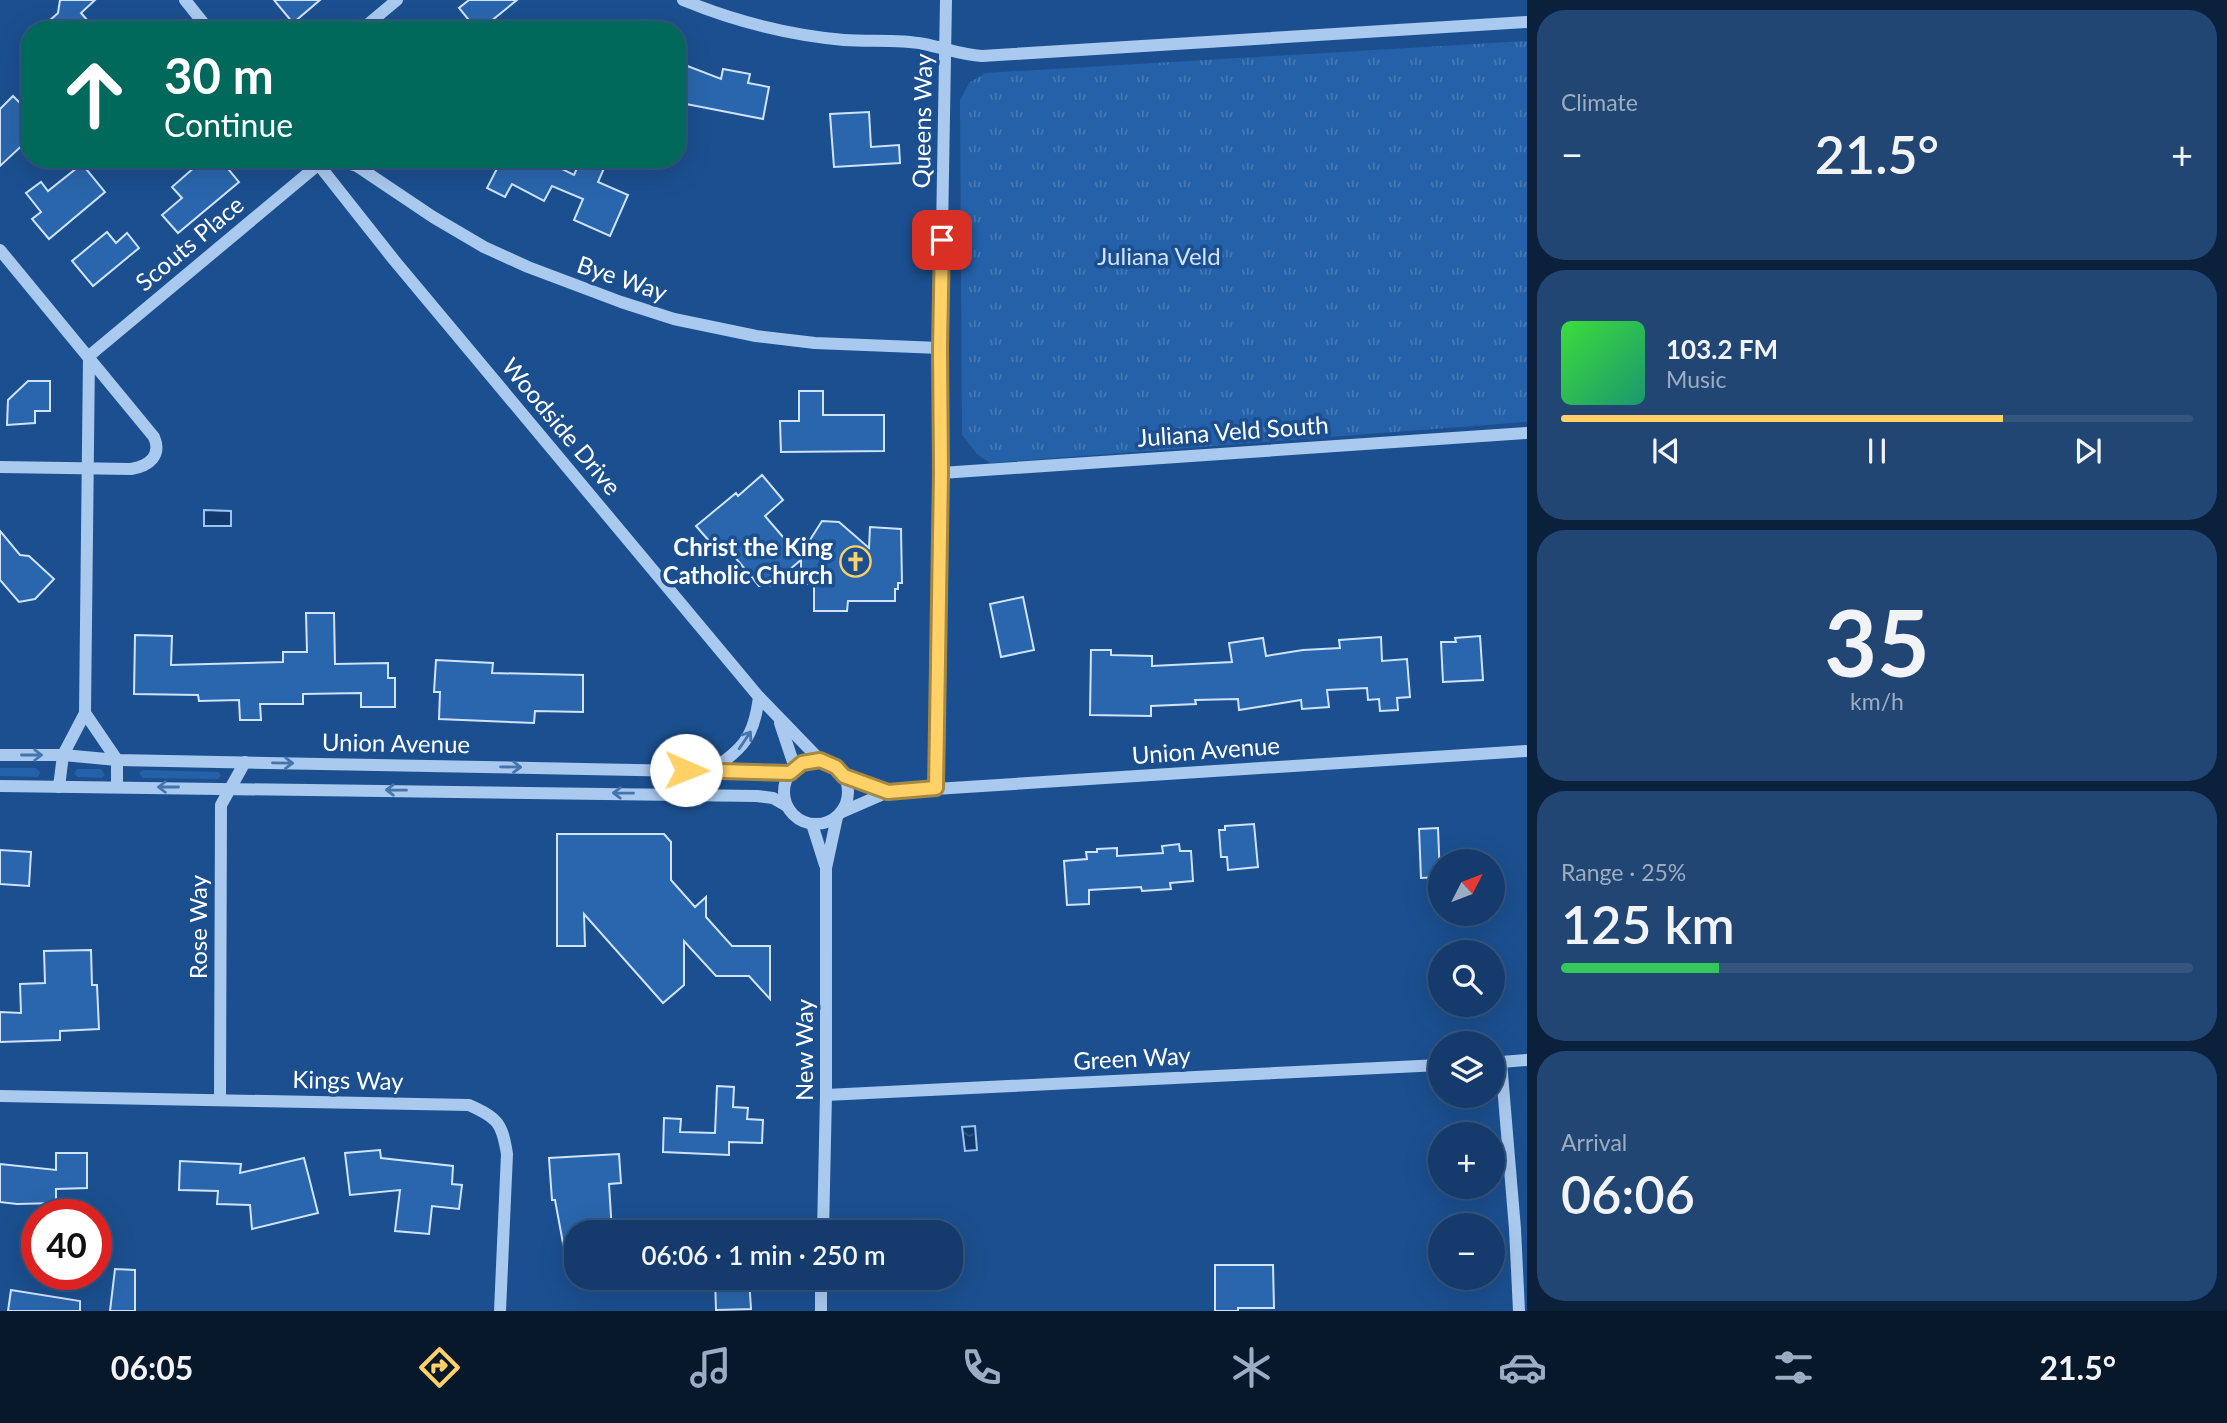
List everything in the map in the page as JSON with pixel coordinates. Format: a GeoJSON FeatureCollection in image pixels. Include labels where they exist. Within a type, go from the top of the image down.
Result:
{"type":"FeatureCollection","features":[{"type":"Feature","properties":{"kind":"street"},"geometry":{"type":"LineString","coordinates":[[185,0],[202,21]]}},
{"type":"Feature","properties":{"kind":"street"},"geometry":{"type":"LineString","coordinates":[[372,21],[397,0]]}},
{"type":"Feature","properties":{"kind":"street"},"geometry":{"type":"LineString","coordinates":[[683,0],[746,22],[794,33],[844,40],[923,44],[963,55],[982,56],[1527,22]]}},
{"type":"Feature","properties":{"kind":"street","name":"Queens Way"},"geometry":{"type":"LineString","coordinates":[[936,788],[946,0]]}},
{"type":"Feature","properties":{"kind":"street","name":"Scouts Place"},"geometry":{"type":"LineString","coordinates":[[89,356],[309,168]]}},
{"type":"Feature","properties":{"kind":"street","name":"Woodside Drive"},"geometry":{"type":"LineString","coordinates":[[323,168],[403,270],[759,697],[820,760]]}},
{"type":"Feature","properties":{"kind":"street","name":"Bye Way"},"geometry":{"type":"LineString","coordinates":[[360,168],[484,247],[540,272],[674,319],[745,334],[815,343],[940,348]]}},
{"type":"Feature","properties":{"kind":"street"},"geometry":{"type":"LineString","coordinates":[[0,250],[154,437],[158,451],[154,459],[143,467],[131,469],[0,467]]}},
{"type":"Feature","properties":{"kind":"street"},"geometry":{"type":"LineString","coordinates":[[58,787],[64,755],[85,713],[89,356]]}},
{"type":"Feature","properties":{"kind":"street","name":"Juliana Veld South"},"geometry":{"type":"LineString","coordinates":[[941,473],[1527,433]]}},
{"type":"Feature","properties":{"kind":"street"},"geometry":{"type":"LineString","coordinates":[[708,795],[711,770],[732,756],[747,740],[757,716],[759,697]]}},
{"type":"Feature","properties":{"kind":"street"},"geometry":{"type":"LineString","coordinates":[[85,713],[117,760],[117,787]]}},
{"type":"Feature","properties":{"kind":"street","name":"Woodside Drive"},"geometry":{"type":"LineString","coordinates":[[779,719],[793,771]]}},
{"type":"Feature","properties":{"kind":"street","name":"Union Avenue"},"geometry":{"type":"LineString","coordinates":[[840,814],[888,792],[1527,751]]}},
{"type":"Feature","properties":{"kind":"street","name":"Union Avenue"},"geometry":{"type":"LineString","coordinates":[[0,755],[64,755],[117,760],[793,771]]}},
{"type":"Feature","properties":{"kind":"street"},"geometry":{"type":"LineString","coordinates":[[820,760],[836,767],[848,785],[848,797],[840,814],[822,824],[813,824],[797,818],[787,806],[784,790],[793,771],[808,761],[820,760]]}},
{"type":"Feature","properties":{"kind":"street","name":"Rose Way"},"geometry":{"type":"LineString","coordinates":[[220,1099],[221,805],[245,762]]}},
{"type":"Feature","properties":{"kind":"street"},"geometry":{"type":"LineString","coordinates":[[562,768],[562,792]]}},
{"type":"Feature","properties":{"kind":"street","name":"Union Avenue"},"geometry":{"type":"LineString","coordinates":[[844,776],[888,792]]}},
{"type":"Feature","properties":{"kind":"street","name":"Union Avenue"},"geometry":{"type":"LineString","coordinates":[[0,786],[766,796],[787,806]]}},
{"type":"Feature","properties":{"kind":"street","name":"New Way"},"geometry":{"type":"LineString","coordinates":[[822,1220],[826,1095],[826,868],[840,814]]}},
{"type":"Feature","properties":{"kind":"street","name":"New Way"},"geometry":{"type":"LineString","coordinates":[[813,824],[826,868]]}},
{"type":"Feature","properties":{"kind":"street"},"geometry":{"type":"LineString","coordinates":[[1505,1061],[1527,1060]]}},
{"type":"Feature","properties":{"kind":"street","name":"Green Way"},"geometry":{"type":"LineString","coordinates":[[826,1095],[1428,1066]]}},
{"type":"Feature","properties":{"kind":"street","name":"Kings Way"},"geometry":{"type":"LineString","coordinates":[[0,1096],[470,1105],[491,1115],[504,1133],[507,1154],[500,1311]]}},
{"type":"Feature","properties":{"kind":"street"},"geometry":{"type":"LineString","coordinates":[[1504,1108],[1521,1228],[1519,1311]]}},
{"type":"Feature","properties":{"kind":"street"},"geometry":{"type":"LineString","coordinates":[[821,1290],[821,1311]]}},
{"type":"Feature","properties":{"kind":"green space","name":"Juliana Veld"},"geometry":{"type":"Polygon","coordinates":[[[1527,41],[1527,422],[990,463],[977,454],[962,435],[960,100],[969,83],[985,73],[1527,41]]]}},
{"type":"Feature","properties":{"kind":"green space"},"geometry":{"type":"Polygon","coordinates":[[[0,768],[36,768],[40,772],[38,777],[0,776],[0,768]]]}},
{"type":"Feature","properties":{"kind":"green space"},"geometry":{"type":"Polygon","coordinates":[[[77,769],[101,769],[105,775],[102,778],[78,777],[74,774],[77,769]]]}},
{"type":"Feature","properties":{"kind":"green space"},"geometry":{"type":"Polygon","coordinates":[[[143,770],[218,772],[221,775],[218,779],[143,778],[139,773],[143,770]]]}},
{"type":"Feature","properties":{"kind":"water"},"geometry":{"type":"Polygon","coordinates":[[[204,510],[231,511],[231,526],[204,526],[204,510]]]}},
{"type":"Feature","properties":{"kind":"water"},"geometry":{"type":"Polygon","coordinates":[[[975,1126],[977,1150],[965,1151],[962,1127],[975,1126]]]}},
{"type":"Feature","properties":{"kind":"building"},"geometry":{"type":"Polygon","coordinates":[[[60,0],[95,0],[81,13],[88,21],[49,21],[58,13],[60,0]]]}},
{"type":"Feature","properties":{"kind":"building"},"geometry":{"type":"Polygon","coordinates":[[[274,0],[320,0],[295,21],[291,21],[274,0]]]}},
{"type":"Feature","properties":{"kind":"building"},"geometry":{"type":"Polygon","coordinates":[[[469,0],[517,0],[491,21],[470,21],[459,8],[469,0]]]}},
{"type":"Feature","properties":{"kind":"building"},"geometry":{"type":"Polygon","coordinates":[[[686,65],[721,79],[723,69],[750,74],[748,83],[769,87],[763,119],[686,104],[686,65]]]}},
{"type":"Feature","properties":{"kind":"building"},"geometry":{"type":"Polygon","coordinates":[[[13,96],[21,104],[21,146],[0,166],[0,109],[13,96]]]}},
{"type":"Feature","properties":{"kind":"building"},"geometry":{"type":"Polygon","coordinates":[[[869,112],[871,147],[899,145],[900,163],[834,167],[830,114],[869,112]]]}},
{"type":"Feature","properties":{"kind":"building"},"geometry":{"type":"Polygon","coordinates":[[[77,168],[85,168],[105,192],[49,239],[32,219],[41,212],[26,193],[41,182],[48,191],[77,168]]]}},
{"type":"Feature","properties":{"kind":"building"},"geometry":{"type":"Polygon","coordinates":[[[194,168],[227,168],[239,182],[178,233],[162,215],[182,198],[172,187],[194,168]]]}},
{"type":"Feature","properties":{"kind":"building"},"geometry":{"type":"Polygon","coordinates":[[[497,168],[560,168],[574,175],[577,168],[604,168],[598,182],[628,195],[610,236],[574,220],[583,199],[552,186],[544,201],[512,184],[505,197],[487,188],[497,168]]]}},
{"type":"Feature","properties":{"kind":"building"},"geometry":{"type":"Polygon","coordinates":[[[107,232],[116,243],[127,233],[139,248],[93,286],[72,261],[107,232]]]}},
{"type":"Feature","properties":{"kind":"building"},"geometry":{"type":"Polygon","coordinates":[[[28,381],[50,381],[50,411],[35,411],[35,423],[7,425],[8,400],[28,381]]]}},
{"type":"Feature","properties":{"kind":"building"},"geometry":{"type":"Polygon","coordinates":[[[799,391],[823,391],[823,415],[884,415],[884,451],[781,452],[780,421],[799,421],[799,391]]]}},
{"type":"Feature","properties":{"kind":"building"},"geometry":{"type":"Polygon","coordinates":[[[762,475],[783,500],[765,516],[801,558],[822,521],[839,522],[869,548],[870,527],[901,529],[902,583],[898,583],[898,589],[895,589],[895,601],[848,601],[847,611],[814,611],[814,584],[801,584],[801,560],[770,586],[767,583],[759,586],[724,544],[717,550],[696,526],[762,475]]]}},
{"type":"Feature","properties":{"kind":"building"},"geometry":{"type":"Polygon","coordinates":[[[0,531],[20,555],[29,556],[54,579],[35,599],[19,602],[0,580],[0,531]]]}},
{"type":"Feature","properties":{"kind":"building"},"geometry":{"type":"Polygon","coordinates":[[[1023,597],[1034,650],[1001,657],[990,604],[1023,597]]]}},
{"type":"Feature","properties":{"kind":"building"},"geometry":{"type":"Polygon","coordinates":[[[306,613],[334,613],[335,664],[388,663],[388,678],[395,678],[395,707],[361,707],[361,693],[303,694],[303,704],[260,704],[261,720],[240,720],[239,700],[199,701],[198,695],[134,694],[135,635],[172,636],[171,665],[283,662],[283,652],[307,652],[306,613]]]}},
{"type":"Feature","properties":{"kind":"building"},"geometry":{"type":"Polygon","coordinates":[[[1480,636],[1483,680],[1443,682],[1441,642],[1456,642],[1455,638],[1480,636]]]}},
{"type":"Feature","properties":{"kind":"building"},"geometry":{"type":"Polygon","coordinates":[[[1381,637],[1382,661],[1407,659],[1410,697],[1397,698],[1398,710],[1380,711],[1379,699],[1368,700],[1367,688],[1327,690],[1329,707],[1302,709],[1301,700],[1239,710],[1238,699],[1195,700],[1196,704],[1151,706],[1151,716],[1090,715],[1091,650],[1111,650],[1111,655],[1152,656],[1152,666],[1232,662],[1229,643],[1263,638],[1266,656],[1340,648],[1339,640],[1381,637]]]}},
{"type":"Feature","properties":{"kind":"building"},"geometry":{"type":"Polygon","coordinates":[[[436,660],[493,663],[492,673],[583,675],[583,712],[535,711],[534,723],[439,719],[440,692],[434,692],[436,660]]]}},
{"type":"Feature","properties":{"kind":"building"},"geometry":{"type":"Polygon","coordinates":[[[1254,824],[1258,867],[1228,870],[1227,857],[1221,857],[1219,830],[1225,830],[1225,826],[1254,824]]]}},
{"type":"Feature","properties":{"kind":"building"},"geometry":{"type":"Polygon","coordinates":[[[1438,828],[1439,849],[1428,849],[1428,878],[1421,878],[1419,829],[1438,828]]]}},
{"type":"Feature","properties":{"kind":"building"},"geometry":{"type":"Polygon","coordinates":[[[557,834],[664,834],[671,842],[671,880],[695,907],[706,897],[706,917],[732,946],[770,946],[770,999],[749,976],[716,976],[684,941],[684,985],[663,1003],[584,914],[585,946],[557,946],[557,834]]]}},
{"type":"Feature","properties":{"kind":"building"},"geometry":{"type":"Polygon","coordinates":[[[1179,844],[1180,851],[1191,851],[1193,881],[1170,883],[1171,889],[1142,891],[1141,887],[1089,890],[1089,904],[1067,905],[1064,861],[1087,859],[1086,852],[1097,852],[1097,849],[1117,848],[1117,856],[1163,853],[1162,846],[1179,844]]]}},
{"type":"Feature","properties":{"kind":"building"},"geometry":{"type":"Polygon","coordinates":[[[0,850],[31,852],[29,886],[0,884],[0,850]]]}},
{"type":"Feature","properties":{"kind":"building"},"geometry":{"type":"Polygon","coordinates":[[[91,950],[92,985],[97,985],[99,1029],[60,1031],[60,1040],[0,1042],[0,1012],[21,1013],[20,984],[45,983],[44,951],[91,950]]]}},
{"type":"Feature","properties":{"kind":"building"},"geometry":{"type":"Polygon","coordinates":[[[717,1086],[734,1087],[733,1107],[748,1108],[747,1119],[763,1120],[762,1143],[729,1142],[729,1155],[663,1152],[664,1118],[681,1119],[680,1132],[715,1133],[717,1086]]]}},
{"type":"Feature","properties":{"kind":"building"},"geometry":{"type":"Polygon","coordinates":[[[380,1150],[381,1158],[453,1166],[452,1184],[462,1185],[459,1209],[432,1206],[429,1234],[395,1231],[400,1190],[350,1195],[345,1153],[380,1150]]]}},
{"type":"Feature","properties":{"kind":"building"},"geometry":{"type":"Polygon","coordinates":[[[56,1153],[87,1153],[87,1188],[56,1189],[56,1199],[21,1199],[21,1204],[0,1202],[0,1164],[56,1170],[56,1153]]]}},
{"type":"Feature","properties":{"kind":"building"},"geometry":{"type":"Polygon","coordinates":[[[619,1154],[621,1183],[609,1184],[611,1220],[564,1220],[564,1249],[555,1200],[552,1200],[549,1158],[619,1154]]]}},
{"type":"Feature","properties":{"kind":"building"},"geometry":{"type":"Polygon","coordinates":[[[304,1158],[318,1213],[252,1229],[250,1205],[217,1204],[218,1191],[179,1190],[180,1161],[241,1164],[240,1173],[304,1158]]]}},
{"type":"Feature","properties":{"kind":"building"},"geometry":{"type":"Polygon","coordinates":[[[1215,1265],[1273,1265],[1274,1308],[1215,1311],[1215,1265]]]}},
{"type":"Feature","properties":{"kind":"building"},"geometry":{"type":"Polygon","coordinates":[[[115,1269],[135,1270],[135,1311],[110,1311],[115,1269]]]}},
{"type":"Feature","properties":{"kind":"building"},"geometry":{"type":"Polygon","coordinates":[[[11,1290],[80,1301],[80,1311],[8,1311],[11,1290]]]}},
{"type":"Feature","properties":{"kind":"building"},"geometry":{"type":"Polygon","coordinates":[[[715,1290],[750,1290],[751,1309],[716,1310],[715,1290]]]}},
{"type":"Feature","properties":{"kind":"place","name":"Christ the King Catholic Church"},"geometry":{"type":"Point","coordinates":[856,562]}},
{"type":"Feature","properties":{"kind":"route"},"geometry":{"type":"LineString","coordinates":[[686,770],[790,773],[802,763],[820,760],[828,762],[844,776],[863,785],[888,792],[936,788],[942,240]]}}]}
